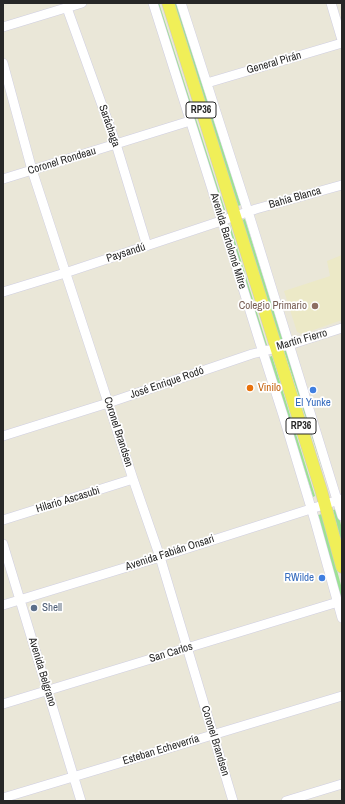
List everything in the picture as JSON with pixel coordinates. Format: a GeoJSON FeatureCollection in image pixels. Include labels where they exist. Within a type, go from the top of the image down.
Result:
{"type":"FeatureCollection","features":[{"type":"Feature","properties":{"kind":"main road","name":"Avenida Bartolomé Mitre"},"geometry":{"type":"LineString","coordinates":[[168,3],[325,504],[342,567]]}},
{"type":"Feature","properties":{"kind":"street"},"geometry":{"type":"LineString","coordinates":[[3,27],[82,3]]}},
{"type":"Feature","properties":{"kind":"street","name":"Avenida Bartolomé Mitre"},"geometry":{"type":"LineString","coordinates":[[153,3],[283,415],[342,618]]}},
{"type":"Feature","properties":{"kind":"street"},"geometry":{"type":"LineString","coordinates":[[181,3],[289,345],[340,499],[342,516]]}},
{"type":"Feature","properties":{"kind":"street"},"geometry":{"type":"LineString","coordinates":[[331,3],[342,42]]}},
{"type":"Feature","properties":{"kind":"street","name":"Saráchaga"},"geometry":{"type":"LineString","coordinates":[[67,8],[116,144],[147,246]]}},
{"type":"Feature","properties":{"kind":"street","name":"General Pirán"},"geometry":{"type":"LineString","coordinates":[[207,82],[342,42]]}},
{"type":"Feature","properties":{"kind":"street","name":"Coronel Brandsen"},"geometry":{"type":"LineString","coordinates":[[3,63],[32,170],[160,557],[233,801]]}},
{"type":"Feature","properties":{"kind":"street","name":"Coronel Rondeau"},"geometry":{"type":"LineString","coordinates":[[3,179],[190,121]]}},
{"type":"Feature","properties":{"kind":"street","name":"Bahía Blanca"},"geometry":{"type":"LineString","coordinates":[[248,212],[342,185]]}},
{"type":"Feature","properties":{"kind":"street","name":"Paysandú"},"geometry":{"type":"LineString","coordinates":[[3,292],[248,212]]}},
{"type":"Feature","properties":{"kind":"street","name":"Martín Fierro"},"geometry":{"type":"LineString","coordinates":[[262,352],[342,328]]}},
{"type":"Feature","properties":{"kind":"street","name":"José Enrique Rodó"},"geometry":{"type":"LineString","coordinates":[[3,436],[262,352]]}},
{"type":"Feature","properties":{"kind":"street","name":"Hilario Ascasubi"},"geometry":{"type":"LineString","coordinates":[[3,520],[133,479]]}},
{"type":"Feature","properties":{"kind":"street","name":"Avenida Fabián Onsari"},"geometry":{"type":"LineString","coordinates":[[3,605],[160,557],[340,499]]}},
{"type":"Feature","properties":{"kind":"street","name":"Avenida Belgrano"},"geometry":{"type":"LineString","coordinates":[[3,544],[81,801]]}},
{"type":"Feature","properties":{"kind":"street","name":"San Carlos"},"geometry":{"type":"LineString","coordinates":[[3,704],[338,602]]}},
{"type":"Feature","properties":{"kind":"street","name":"Esteban Echeverría"},"geometry":{"type":"LineString","coordinates":[[3,798],[342,696]]}},
{"type":"Feature","properties":{"kind":"street"},"geometry":{"type":"LineString","coordinates":[[286,801],[342,784]]}},
{"type":"Feature","properties":{"kind":"shaded area","name":"Colegio Primario"},"geometry":{"type":"Polygon","coordinates":[[[342,255],[342,320],[302,334],[297,332],[284,291],[330,276],[327,261],[342,255]]]}},
{"type":"Feature","properties":{"kind":"green space"},"geometry":{"type":"Polygon","coordinates":[[[156,3],[159,3],[225,210],[223,210],[156,3]]]}},
{"type":"Feature","properties":{"kind":"green space"},"geometry":{"type":"Polygon","coordinates":[[[173,3],[176,3],[241,205],[238,206],[173,3]]]}},
{"type":"Feature","properties":{"kind":"green space"},"geometry":{"type":"Polygon","coordinates":[[[245,219],[283,340],[280,341],[242,220],[245,219]]]}},
{"type":"Feature","properties":{"kind":"green space"},"geometry":{"type":"Polygon","coordinates":[[[227,225],[230,225],[267,345],[265,346],[227,225]]]}},
{"type":"Feature","properties":{"kind":"green space"},"geometry":{"type":"Polygon","coordinates":[[[287,350],[330,492],[284,351],[287,350]]]}},
{"type":"Feature","properties":{"kind":"green space"},"geometry":{"type":"Polygon","coordinates":[[[272,356],[315,496],[313,497],[269,357],[272,356]]]}},
{"type":"Feature","properties":{"kind":"green space"},"geometry":{"type":"Polygon","coordinates":[[[337,509],[342,529],[342,546],[333,510],[337,509]]]}},
{"type":"Feature","properties":{"kind":"green space"},"geometry":{"type":"Polygon","coordinates":[[[322,514],[342,589],[342,606],[318,515],[322,514]]]}},
{"type":"Feature","properties":{"kind":"place","name":"Colegio Primario"},"geometry":{"type":"Point","coordinates":[315,306]}},
{"type":"Feature","properties":{"kind":"place","name":"Vinilo"},"geometry":{"type":"Point","coordinates":[250,388]}},
{"type":"Feature","properties":{"kind":"place","name":"El Yunke"},"geometry":{"type":"Point","coordinates":[313,390]}},
{"type":"Feature","properties":{"kind":"place","name":"RWilde"},"geometry":{"type":"Point","coordinates":[322,578]}},
{"type":"Feature","properties":{"kind":"place","name":"Shell"},"geometry":{"type":"Point","coordinates":[34,608]}}]}
